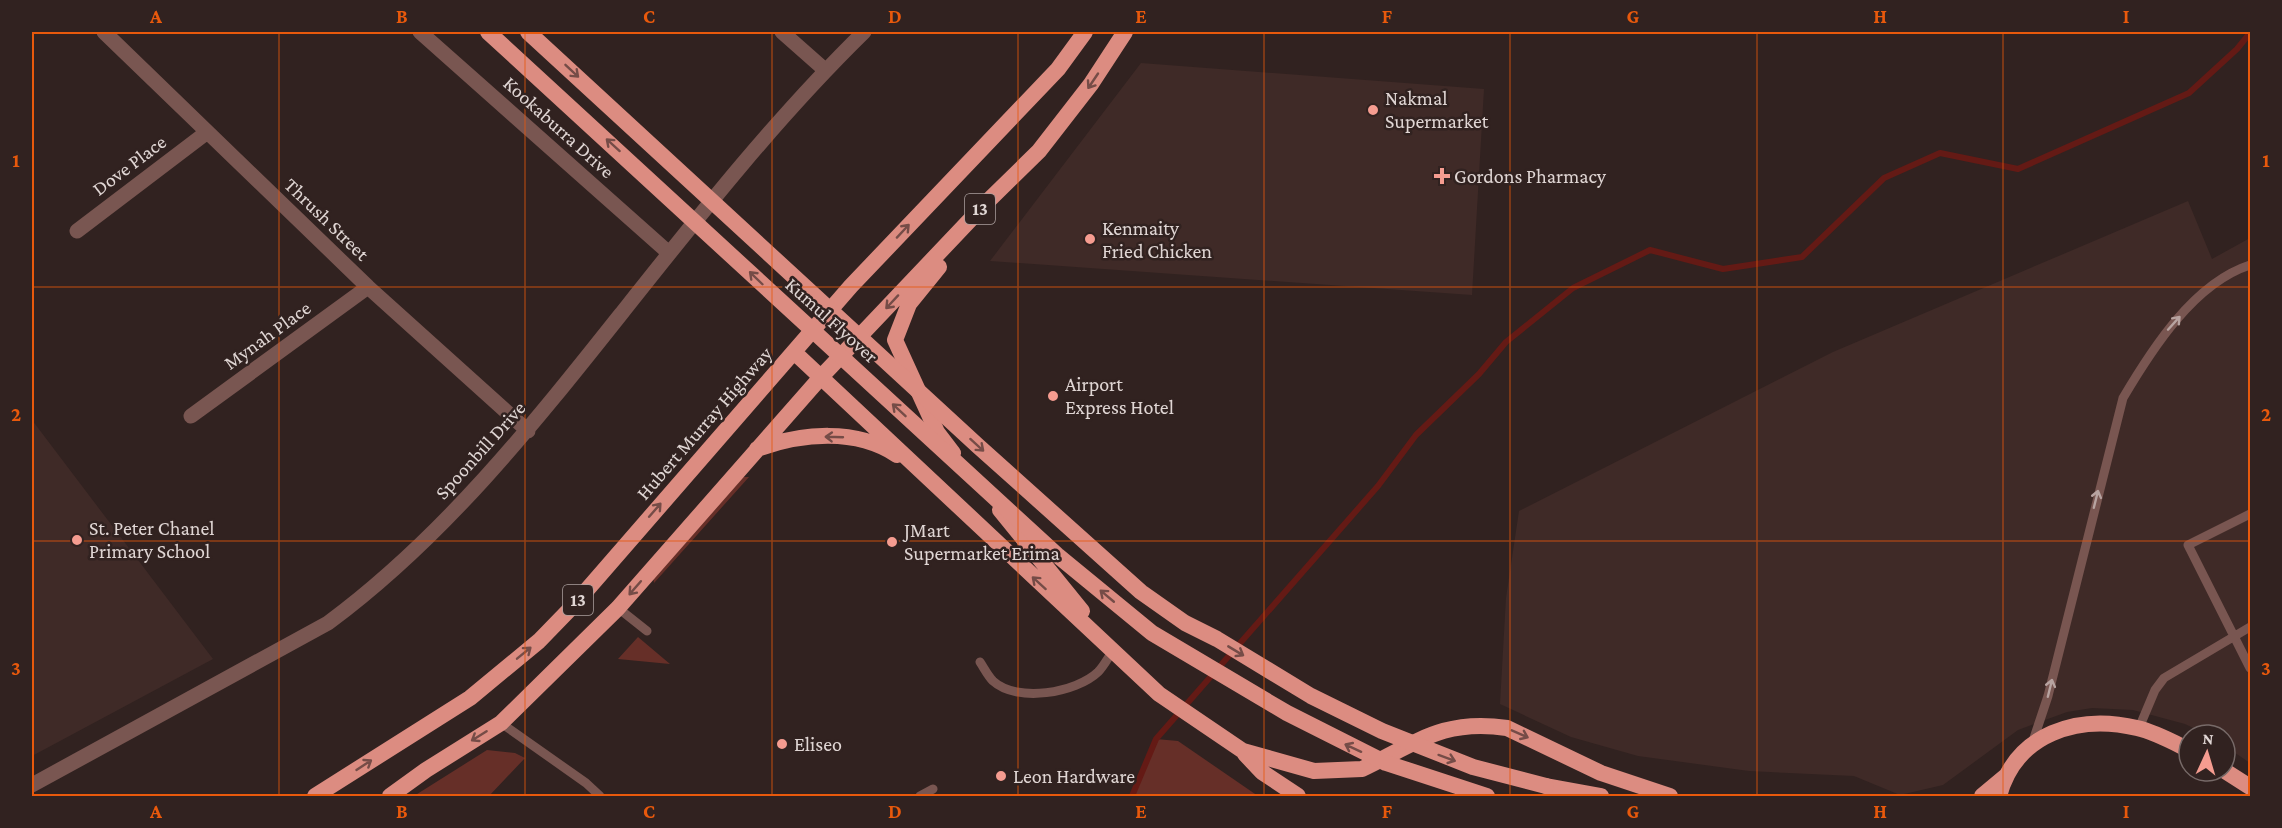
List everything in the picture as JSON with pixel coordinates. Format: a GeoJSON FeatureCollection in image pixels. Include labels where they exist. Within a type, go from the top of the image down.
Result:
{"type":"FeatureCollection","features":[{"type":"Feature","properties":{"kind":"highway","name":"Kumul Flyover"},"geometry":{"type":"LineString","coordinates":[[488,32],[1057,555],[1152,633],[1344,744],[1386,764],[1487,796]]}},
{"type":"Feature","properties":{"kind":"highway","name":"Kumul Flyover"},"geometry":{"type":"LineString","coordinates":[[528,32],[1069,529],[1142,592],[1185,623],[1217,639],[1311,696],[1382,731],[1473,767],[1546,786],[1601,796]]}},
{"type":"Feature","properties":{"kind":"highway","name":"Hubert Murray Highway"},"geometry":{"type":"LineString","coordinates":[[315,796],[470,698],[539,641],[572,607],[851,286],[1058,69],[1085,32]]}},
{"type":"Feature","properties":{"kind":"highway","name":"13"},"geometry":{"type":"LineString","coordinates":[[390,796],[426,770],[501,723],[618,608],[821,377],[988,201],[1039,151],[1091,84],[1125,32]]}},
{"type":"Feature","properties":{"kind":"highway"},"geometry":{"type":"LineString","coordinates":[[988,201],[909,304],[895,340],[937,432],[1114,649]]}},
{"type":"Feature","properties":{"kind":"highway"},"geometry":{"type":"LineString","coordinates":[[794,352],[926,473],[1029,574],[1114,649],[1159,694],[1235,747],[1262,772],[1298,796]]}},
{"type":"Feature","properties":{"kind":"highway"},"geometry":{"type":"LineString","coordinates":[[757,449],[781,441],[812,436],[854,438],[872,441],[926,473]]}},
{"type":"Feature","properties":{"kind":"highway"},"geometry":{"type":"LineString","coordinates":[[1235,747],[1314,771],[1348,772],[1362,769],[1446,729],[1490,725],[1507,728],[1601,773],[1670,796]]}},
{"type":"Feature","properties":{"kind":"highway"},"geometry":{"type":"LineString","coordinates":[[1982,796],[2007,775],[2032,744],[2043,735],[2065,729],[2114,725],[2139,728],[2177,745]]}},
{"type":"Feature","properties":{"kind":"highway"},"geometry":{"type":"LineString","coordinates":[[1999,796],[2007,775]]}},
{"type":"Feature","properties":{"kind":"highway"},"geometry":{"type":"LineString","coordinates":[[2237,779],[2250,787]]}},
{"type":"Feature","properties":{"kind":"street","name":"Thrush Street"},"geometry":{"type":"LineString","coordinates":[[104,32],[206,134],[368,287],[528,431]]}},
{"type":"Feature","properties":{"kind":"street","name":"Kookaburra Drive"},"geometry":{"type":"LineString","coordinates":[[420,32],[669,253]]}},
{"type":"Feature","properties":{"kind":"street"},"geometry":{"type":"LineString","coordinates":[[783,32],[825,70]]}},
{"type":"Feature","properties":{"kind":"street","name":"Spoonbill Drive"},"geometry":{"type":"LineString","coordinates":[[32,785],[327,623],[372,590],[489,475],[528,431],[669,253],[825,70],[864,32]]}},
{"type":"Feature","properties":{"kind":"street","name":"Dove Place"},"geometry":{"type":"LineString","coordinates":[[77,231],[206,134]]}},
{"type":"Feature","properties":{"kind":"street","name":"Mynah Place"},"geometry":{"type":"LineString","coordinates":[[191,416],[368,287]]}},
{"type":"Feature","properties":{"kind":"lane"},"geometry":{"type":"LineString","coordinates":[[2032,744],[2048,696],[2123,398],[2149,354],[2172,325],[2231,271],[2250,267]]}},
{"type":"Feature","properties":{"kind":"lane"},"geometry":{"type":"LineString","coordinates":[[2250,514],[2188,545],[2250,668]]}},
{"type":"Feature","properties":{"kind":"lane"},"geometry":{"type":"LineString","coordinates":[[618,608],[647,631]]}},
{"type":"Feature","properties":{"kind":"lane"},"geometry":{"type":"LineString","coordinates":[[2139,728],[2155,690],[2164,678],[2250,627]]}},
{"type":"Feature","properties":{"kind":"lane"},"geometry":{"type":"LineString","coordinates":[[980,662],[993,682],[1011,691],[1032,694],[1062,691],[1097,673],[1114,649]]}},
{"type":"Feature","properties":{"kind":"lane"},"geometry":{"type":"LineString","coordinates":[[501,723],[586,783],[600,796]]}},
{"type":"Feature","properties":{"kind":"lane"},"geometry":{"type":"LineString","coordinates":[[920,796],[933,789]]}},
{"type":"Feature","properties":{"kind":"shaded area"},"geometry":{"type":"Polygon","coordinates":[[[1141,63],[1484,89],[1472,295],[990,261],[1141,63]]]}},
{"type":"Feature","properties":{"kind":"shaded area"},"geometry":{"type":"Polygon","coordinates":[[[2188,201],[2212,259],[2250,238],[2250,763],[2237,754],[2237,723],[2181,723],[2133,710],[2092,708],[2067,712],[2018,730],[1943,785],[1900,795],[1854,776],[1749,771],[1638,756],[1571,737],[1500,704],[1506,598],[1519,511],[1833,352],[2188,201]]]}},
{"type":"Feature","properties":{"kind":"shaded area","name":"St. Peter Chanel Primary School"},"geometry":{"type":"Polygon","coordinates":[[[32,420],[213,659],[32,756],[32,420]]]}},
{"type":"Feature","properties":{"kind":"shaded area"},"geometry":{"type":"Polygon","coordinates":[[[743,477],[749,477],[654,583],[653,577],[743,477]]]}},
{"type":"Feature","properties":{"kind":"shaded area"},"geometry":{"type":"Polygon","coordinates":[[[638,637],[670,664],[618,659],[638,637]]]}},
{"type":"Feature","properties":{"kind":"shaded area"},"geometry":{"type":"Polygon","coordinates":[[[1156,739],[1178,741],[1258,796],[1132,796],[1156,739]]]}},
{"type":"Feature","properties":{"kind":"shaded area"},"geometry":{"type":"Polygon","coordinates":[[[487,750],[515,753],[525,758],[489,796],[414,796],[487,750]]]}},
{"type":"Feature","properties":{"kind":"waterway"},"geometry":{"type":"LineString","coordinates":[[1132,796],[1156,739],[1378,486],[1416,435],[1479,374],[1506,342],[1573,288],[1650,250],[1723,269],[1802,257],[1884,178],[1940,153],[2018,169],[2189,93],[2237,49],[2250,33]]}},
{"type":"Feature","properties":{"kind":"place","name":"Nakmal Supermarket"},"geometry":{"type":"Point","coordinates":[1373,110]}},
{"type":"Feature","properties":{"kind":"place","name":"Gordons Pharmacy"},"geometry":{"type":"Point","coordinates":[1442,176]}},
{"type":"Feature","properties":{"kind":"place","name":"Kenmaity Fried Chicken"},"geometry":{"type":"Point","coordinates":[1090,239]}},
{"type":"Feature","properties":{"kind":"place","name":"Airport Express Hotel"},"geometry":{"type":"Point","coordinates":[1053,396]}},
{"type":"Feature","properties":{"kind":"place","name":"St. Peter Chanel Primary School"},"geometry":{"type":"Point","coordinates":[77,540]}},
{"type":"Feature","properties":{"kind":"place","name":"JMart Supermarket Erima"},"geometry":{"type":"Point","coordinates":[892,542]}},
{"type":"Feature","properties":{"kind":"place","name":"Eliseo"},"geometry":{"type":"Point","coordinates":[782,744]}},
{"type":"Feature","properties":{"kind":"place","name":"Leon Hardware"},"geometry":{"type":"Point","coordinates":[1001,776]}}]}
